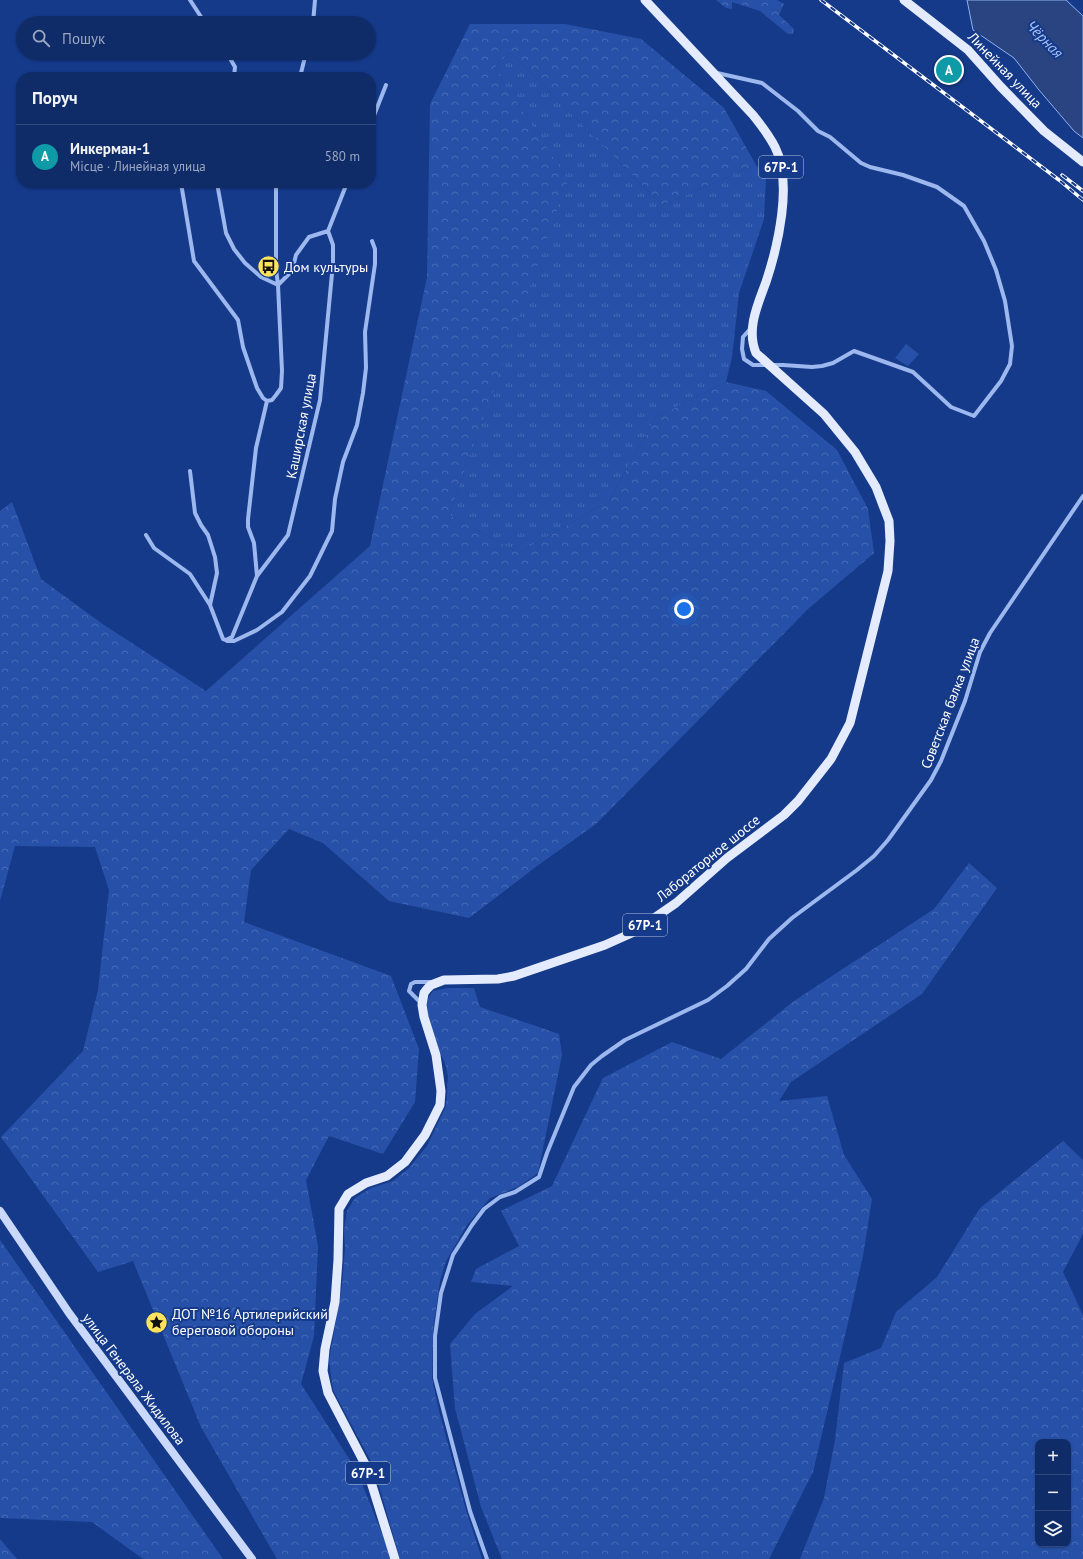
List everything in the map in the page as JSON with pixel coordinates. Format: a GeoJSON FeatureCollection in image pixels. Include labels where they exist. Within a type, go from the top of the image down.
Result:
{"type":"FeatureCollection","features":[{"type":"Feature","properties":{"kind":"main road","name":"67Р-1"},"geometry":{"type":"LineString","coordinates":[[645,0],[753,115],[776,148],[782,170],[783,198],[775,249],[766,282],[758,302],[752,335],[752,344],[756,353],[769,365]]}},
{"type":"Feature","properties":{"kind":"main road","name":"Линейная улица"},"geometry":{"type":"LineString","coordinates":[[904,0],[968,50],[1001,87],[1044,131],[1083,162]]}},
{"type":"Feature","properties":{"kind":"main road","name":"Лабораторное шоссе"},"geometry":{"type":"LineString","coordinates":[[438,982],[444,980],[498,979],[514,976],[605,945],[634,932],[676,903],[727,858],[784,815],[798,801],[831,759],[850,723],[888,571],[890,541],[889,521],[876,487],[855,452],[824,414],[769,365]]}},
{"type":"Feature","properties":{"kind":"main road"},"geometry":{"type":"LineString","coordinates":[[422,1005],[424,993],[427,989],[438,982]]}},
{"type":"Feature","properties":{"kind":"main road","name":"67Р-1"},"geometry":{"type":"LineString","coordinates":[[395,1559],[366,1466],[328,1393],[323,1371],[325,1348],[335,1302],[339,1210],[348,1194],[366,1183],[387,1176],[405,1162],[425,1135],[440,1105],[441,1086],[436,1055],[422,1005]]}},
{"type":"Feature","properties":{"kind":"main road","name":"улица Генерала Жидилова"},"geometry":{"type":"LineString","coordinates":[[0,1211],[69,1313],[252,1559]]}},
{"type":"Feature","properties":{"kind":"street"},"geometry":{"type":"LineString","coordinates":[[190,0],[200,16]]}},
{"type":"Feature","properties":{"kind":"street"},"geometry":{"type":"LineString","coordinates":[[314,16],[315,0]]}},
{"type":"Feature","properties":{"kind":"street"},"geometry":{"type":"LineString","coordinates":[[231,60],[235,67],[234,72]]}},
{"type":"Feature","properties":{"kind":"street"},"geometry":{"type":"LineString","coordinates":[[301,72],[304,60]]}},
{"type":"Feature","properties":{"kind":"street"},"geometry":{"type":"LineString","coordinates":[[713,72],[762,83],[798,111],[818,131],[830,137],[861,163],[870,167],[903,175],[937,187],[964,206],[984,241],[996,270],[1005,301],[1012,346],[1010,364],[1001,381],[974,416],[951,407],[913,372],[854,351],[833,363],[812,368],[754,365],[744,359],[742,354],[743,337],[754,324]]}},
{"type":"Feature","properties":{"kind":"street"},"geometry":{"type":"LineString","coordinates":[[376,110],[386,85]]}},
{"type":"Feature","properties":{"kind":"street"},"geometry":{"type":"LineString","coordinates":[[182,188],[194,261],[238,320],[243,347],[257,388],[263,398],[268,400],[272,400],[281,388],[282,371],[276,269],[276,188]]}},
{"type":"Feature","properties":{"kind":"street"},"geometry":{"type":"LineString","coordinates":[[218,188],[226,233],[234,249],[245,263],[261,277],[278,285]]}},
{"type":"Feature","properties":{"kind":"street"},"geometry":{"type":"LineString","coordinates":[[278,285],[292,271],[296,255],[309,237],[328,230],[345,188]]}},
{"type":"Feature","properties":{"kind":"street","name":"Каширская улица"},"geometry":{"type":"LineString","coordinates":[[226,640],[232,637],[258,576],[288,535],[320,400],[333,262],[333,245],[328,230]]}},
{"type":"Feature","properties":{"kind":"street"},"geometry":{"type":"LineString","coordinates":[[146,534],[154,548],[190,574],[210,606],[223,640],[234,641],[257,630],[282,612],[310,576],[332,531],[335,499],[343,462],[357,425],[366,368],[366,332],[375,264],[372,241]]}},
{"type":"Feature","properties":{"kind":"street"},"geometry":{"type":"LineString","coordinates":[[258,576],[254,543],[248,527],[248,519],[256,448],[268,400]]}},
{"type":"Feature","properties":{"kind":"street"},"geometry":{"type":"LineString","coordinates":[[190,471],[195,513],[200,525],[208,535],[216,557],[217,573],[210,606]]}},
{"type":"Feature","properties":{"kind":"street","name":"Советская балка улица"},"geometry":{"type":"LineString","coordinates":[[487,1559],[470,1511],[435,1378],[436,1336],[441,1292],[453,1255],[484,1209],[500,1197],[515,1192],[539,1178],[547,1153],[574,1087],[591,1065],[625,1040],[708,1000],[727,986],[746,969],[769,940],[786,924],[874,856],[888,840],[931,780],[942,761],[962,708],[980,652],[990,633],[1083,496]]}},
{"type":"Feature","properties":{"kind":"street"},"geometry":{"type":"LineString","coordinates":[[422,1005],[409,991],[411,984],[414,982],[438,982]]}},
{"type":"Feature","properties":{"kind":"green space"},"geometry":{"type":"Polygon","coordinates":[[[716,0],[777,0],[784,4],[779,15],[794,29],[793,34],[788,34],[760,11],[732,2],[732,9],[726,8],[716,0]]]}},
{"type":"Feature","properties":{"kind":"green space"},"geometry":{"type":"Polygon","coordinates":[[[470,24],[565,24],[641,39],[724,108],[756,165],[662,205],[510,52],[494,68],[568,180],[449,515],[519,553],[609,501],[655,418],[726,382],[766,391],[837,450],[868,509],[874,553],[808,609],[596,824],[537,866],[469,918],[389,901],[323,843],[289,829],[251,870],[244,922],[391,976],[419,1049],[415,1102],[383,1154],[329,1136],[306,1180],[318,1246],[314,1336],[301,1384],[357,1471],[392,1559],[277,1559],[201,1427],[133,1261],[98,1272],[1,1137],[83,1051],[98,990],[109,890],[95,847],[15,846],[0,901],[0,511],[12,502],[41,579],[104,625],[206,691],[370,546],[427,277],[430,104],[470,24]]]}},
{"type":"Feature","properties":{"kind":"green space"},"geometry":{"type":"Polygon","coordinates":[[[510,52],[662,205],[756,165],[766,177],[764,219],[739,293],[732,357],[726,382],[655,418],[609,501],[519,553],[449,515],[567,180],[494,68],[510,52]]]}},
{"type":"Feature","properties":{"kind":"green space"},"geometry":{"type":"Polygon","coordinates":[[[906,344],[919,354],[908,366],[895,358],[906,344]]]}},
{"type":"Feature","properties":{"kind":"green space"},"geometry":{"type":"Polygon","coordinates":[[[969,863],[997,888],[922,994],[791,1082],[779,1101],[827,1096],[844,1155],[872,1199],[863,1256],[813,1472],[769,1559],[502,1559],[481,1507],[455,1408],[450,1344],[475,1314],[513,1286],[471,1282],[476,1269],[519,1246],[501,1211],[552,1186],[603,1078],[672,1042],[721,1059],[794,1001],[934,909],[969,863]]]}},
{"type":"Feature","properties":{"kind":"green space"},"geometry":{"type":"Polygon","coordinates":[[[448,988],[474,988],[480,1007],[559,1034],[562,1055],[538,1173],[518,1187],[490,1198],[467,1225],[446,1261],[440,1281],[433,1329],[432,1379],[439,1411],[466,1510],[482,1559],[400,1559],[373,1465],[333,1390],[329,1361],[342,1286],[345,1249],[344,1230],[347,1211],[355,1198],[371,1188],[393,1181],[409,1168],[427,1146],[446,1106],[448,1076],[426,1008],[428,999],[433,991],[448,988]]]}},
{"type":"Feature","properties":{"kind":"green space"},"geometry":{"type":"Polygon","coordinates":[[[1063,1141],[1083,1160],[1083,1234],[1063,1272],[1083,1315],[1083,1559],[800,1559],[824,1498],[835,1440],[844,1363],[881,1348],[896,1312],[937,1277],[980,1208],[1063,1141]]]}},
{"type":"Feature","properties":{"kind":"green space"},"geometry":{"type":"Polygon","coordinates":[[[0,1240],[223,1559],[143,1559],[92,1522],[0,1517],[0,1240]]]}},
{"type":"Feature","properties":{"kind":"green space"},"geometry":{"type":"Polygon","coordinates":[[[0,1539],[17,1559],[0,1559],[0,1539]]]}},
{"type":"Feature","properties":{"kind":"water","name":"Чёрная"},"geometry":{"type":"Polygon","coordinates":[[[967,0],[1066,0],[1083,16],[1083,138],[1074,131],[1014,58],[973,30],[967,0]]]}},
{"type":"Feature","properties":{"kind":"railway"},"geometry":{"type":"LineString","coordinates":[[821,0],[1059,180],[1083,200]]}},
{"type":"Feature","properties":{"kind":"railway"},"geometry":{"type":"LineString","coordinates":[[1062,175],[1083,191]]}},
{"type":"Feature","properties":{"kind":"place","name":"Инкерман-1"},"geometry":{"type":"Point","coordinates":[949,70]}},
{"type":"Feature","properties":{"kind":"place","name":"Дом культуры"},"geometry":{"type":"Point","coordinates":[269,267]}},
{"type":"Feature","properties":{"kind":"place","name":"ДОТ №16 Артилерийский береговой обороны"},"geometry":{"type":"Point","coordinates":[156,1322]}}]}
